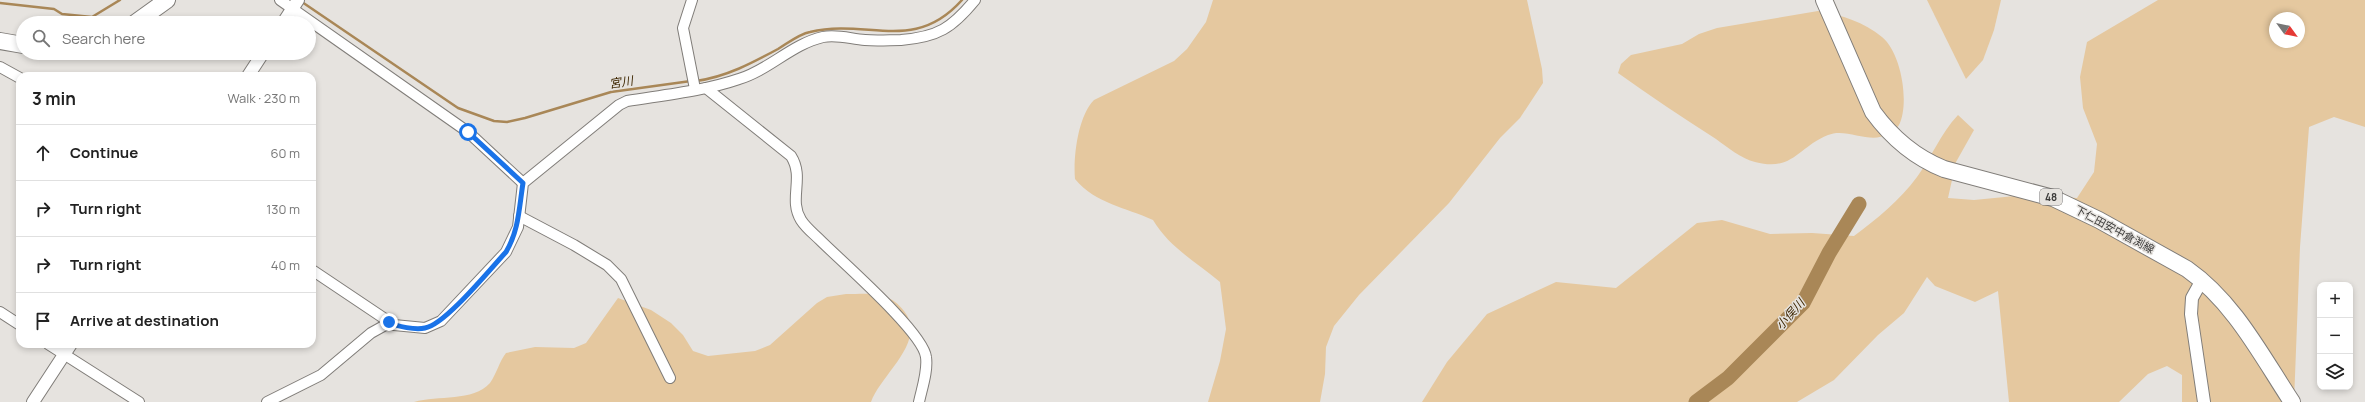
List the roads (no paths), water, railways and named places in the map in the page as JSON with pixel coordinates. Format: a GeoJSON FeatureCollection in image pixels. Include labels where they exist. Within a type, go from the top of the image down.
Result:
{"type":"FeatureCollection","features":[{"type":"Feature","properties":{"kind":"main road"},"geometry":{"type":"LineString","coordinates":[[145,16],[167,0]]}},
{"type":"Feature","properties":{"kind":"main road","name":"下仁田安中倉渕線"},"geometry":{"type":"LineString","coordinates":[[1824,0],[1873,112],[1893,136],[1916,155],[1944,169],[2036,192],[2070,205],[2180,265],[2202,280],[2220,297],[2242,326],[2292,402]]}},
{"type":"Feature","properties":{"kind":"main road"},"geometry":{"type":"LineString","coordinates":[[0,41],[16,44]]}},
{"type":"Feature","properties":{"kind":"street"},"geometry":{"type":"LineString","coordinates":[[280,0],[295,4],[311,16]]}},
{"type":"Feature","properties":{"kind":"street"},"geometry":{"type":"LineString","coordinates":[[692,0],[683,28],[691,67],[701,88],[790,156],[797,166],[795,201],[802,221],[886,304],[922,347],[926,356],[926,372],[919,402]]}},
{"type":"Feature","properties":{"kind":"street"},"geometry":{"type":"LineString","coordinates":[[316,273],[394,325],[426,328],[441,321],[506,252],[514,239],[519,216],[523,183],[626,101],[701,88],[740,79],[796,48],[823,37],[838,36],[867,40],[926,38],[940,32],[952,24],[975,0]]}},
{"type":"Feature","properties":{"kind":"street"},"geometry":{"type":"LineString","coordinates":[[287,16],[295,4]]}},
{"type":"Feature","properties":{"kind":"street"},"geometry":{"type":"LineString","coordinates":[[316,20],[468,132],[523,183]]}},
{"type":"Feature","properties":{"kind":"street"},"geometry":{"type":"LineString","coordinates":[[251,72],[258,60]]}},
{"type":"Feature","properties":{"kind":"street"},"geometry":{"type":"LineString","coordinates":[[0,67],[16,76]]}},
{"type":"Feature","properties":{"kind":"street"},"geometry":{"type":"LineString","coordinates":[[519,216],[594,257],[607,265],[620,278],[670,378]]}},
{"type":"Feature","properties":{"kind":"street"},"geometry":{"type":"LineString","coordinates":[[2202,280],[2192,298],[2191,314],[2204,402]]}},
{"type":"Feature","properties":{"kind":"street"},"geometry":{"type":"LineString","coordinates":[[0,312],[16,322]]}},
{"type":"Feature","properties":{"kind":"street"},"geometry":{"type":"LineString","coordinates":[[267,402],[321,374],[371,333],[389,322]]}},
{"type":"Feature","properties":{"kind":"street"},"geometry":{"type":"LineString","coordinates":[[54,348],[139,402]]}},
{"type":"Feature","properties":{"kind":"street"},"geometry":{"type":"LineString","coordinates":[[33,402],[68,348]]}},
{"type":"Feature","properties":{"kind":"waterway","name":"宮川"},"geometry":{"type":"LineString","coordinates":[[94,16],[120,0]]}},
{"type":"Feature","properties":{"kind":"waterway","name":"宮川"},"geometry":{"type":"LineString","coordinates":[[696,81],[718,76],[738,69],[810,32],[831,29],[890,31],[908,30],[926,26],[944,16],[962,0]]}},
{"type":"Feature","properties":{"kind":"waterway","name":"宮川"},"geometry":{"type":"LineString","coordinates":[[302,2],[458,108],[494,121],[507,122],[525,118],[611,92],[691,81]]}},
{"type":"Feature","properties":{"kind":"waterway","name":"宮川"},"geometry":{"type":"LineString","coordinates":[[0,3],[54,9],[62,14],[82,16]]}},
{"type":"Feature","properties":{"kind":"waterway","name":"小俣川"},"geometry":{"type":"LineString","coordinates":[[1696,402],[1728,378],[1803,303],[1829,253],[1859,204]]}}]}
